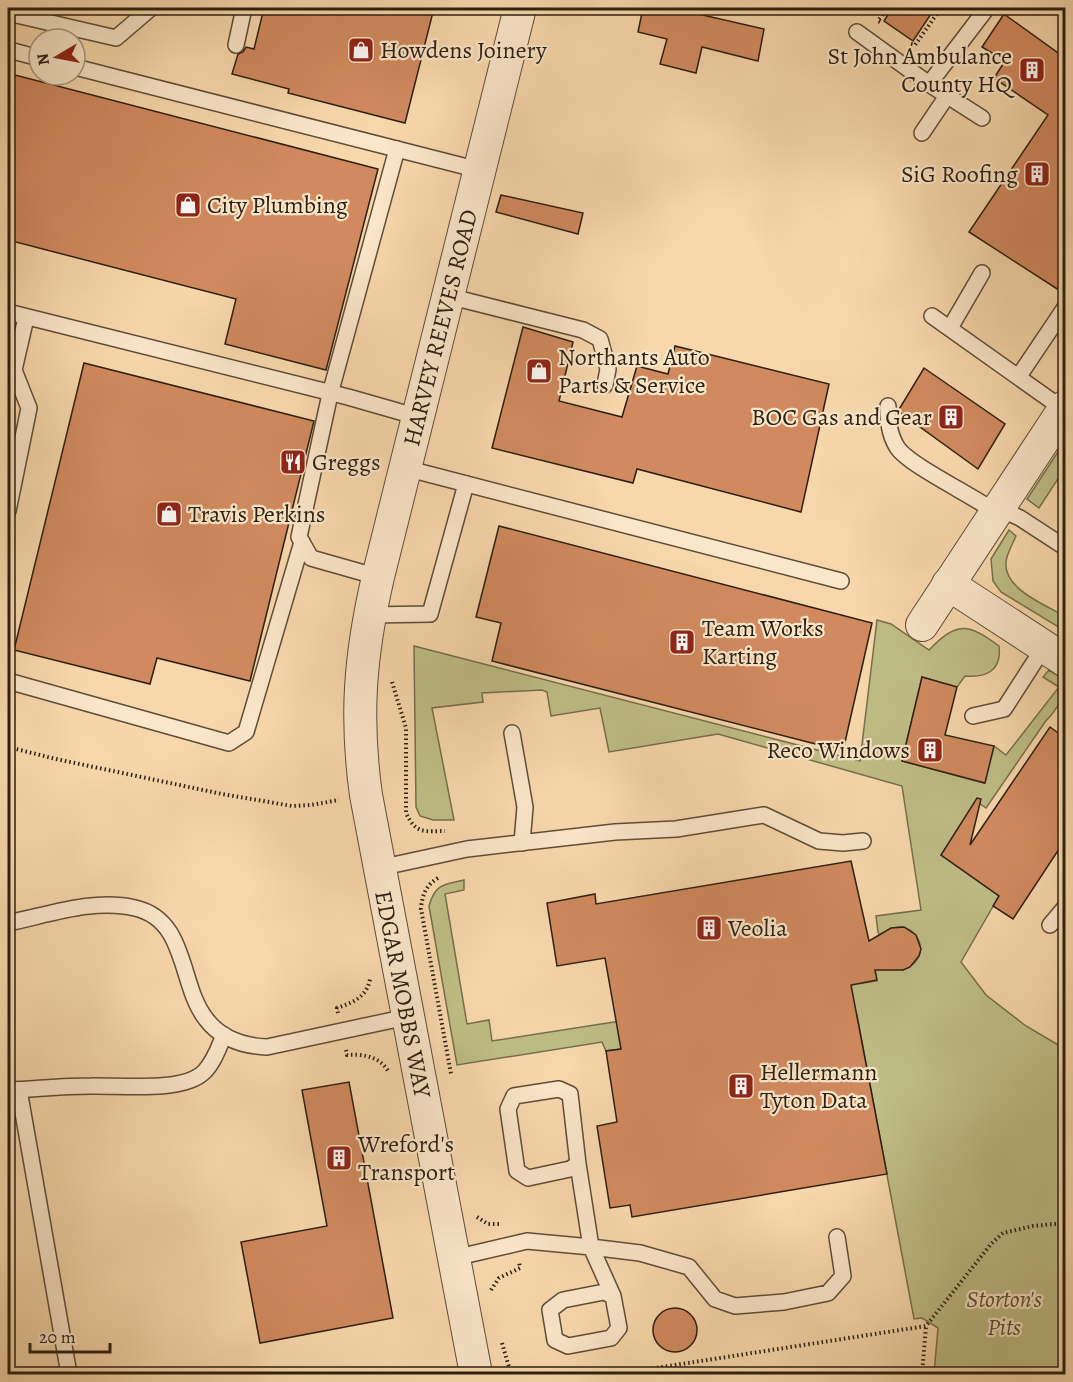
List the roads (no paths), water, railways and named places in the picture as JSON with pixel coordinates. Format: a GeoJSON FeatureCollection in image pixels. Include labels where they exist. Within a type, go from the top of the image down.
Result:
{"type":"FeatureCollection","features":[{"type":"Feature","properties":{"kind":"street","name":"HARVEY REEVES ROAD"},"geometry":{"type":"LineString","coordinates":[[364,646],[378,577],[520,8]]}},
{"type":"Feature","properties":{"kind":"street"},"geometry":{"type":"LineString","coordinates":[[922,625],[1064,407]]}},
{"type":"Feature","properties":{"kind":"street"},"geometry":{"type":"LineString","coordinates":[[948,584],[1055,654]]}},
{"type":"Feature","properties":{"kind":"street","name":"EDGAR MOBBS WAY"},"geometry":{"type":"LineString","coordinates":[[364,646],[360,678],[359,728],[366,795],[476,1374]]}},
{"type":"Feature","properties":{"kind":"lane"},"geometry":{"type":"LineString","coordinates":[[8,13],[116,38],[151,8]]}},
{"type":"Feature","properties":{"kind":"lane"},"geometry":{"type":"LineString","coordinates":[[236,45],[244,8]]}},
{"type":"Feature","properties":{"kind":"lane"},"geometry":{"type":"LineString","coordinates":[[929,84],[987,8]]}},
{"type":"Feature","properties":{"kind":"lane"},"geometry":{"type":"LineString","coordinates":[[858,32],[929,84],[982,118]]}},
{"type":"Feature","properties":{"kind":"lane"},"geometry":{"type":"LineString","coordinates":[[8,53],[13,51],[27,55]]}},
{"type":"Feature","properties":{"kind":"lane"},"geometry":{"type":"LineString","coordinates":[[87,70],[480,170]]}},
{"type":"Feature","properties":{"kind":"lane"},"geometry":{"type":"LineString","coordinates":[[922,133],[947,96]]}},
{"type":"Feature","properties":{"kind":"lane"},"geometry":{"type":"LineString","coordinates":[[378,577],[311,558],[299,537],[330,394],[397,149]]}},
{"type":"Feature","properties":{"kind":"lane"},"geometry":{"type":"LineString","coordinates":[[950,328],[982,273]]}},
{"type":"Feature","properties":{"kind":"lane"},"geometry":{"type":"LineString","coordinates":[[448,296],[583,330],[600,339],[608,369],[605,385]]}},
{"type":"Feature","properties":{"kind":"lane"},"geometry":{"type":"LineString","coordinates":[[1019,376],[1065,306]]}},
{"type":"Feature","properties":{"kind":"lane"},"geometry":{"type":"LineString","coordinates":[[8,312],[348,397],[418,417]]}},
{"type":"Feature","properties":{"kind":"lane"},"geometry":{"type":"LineString","coordinates":[[932,316],[1064,407]]}},
{"type":"Feature","properties":{"kind":"lane"},"geometry":{"type":"LineString","coordinates":[[8,511],[29,408],[14,370],[26,318]]}},
{"type":"Feature","properties":{"kind":"lane"},"geometry":{"type":"LineString","coordinates":[[888,406],[891,436],[898,450],[912,461],[997,510],[1020,518],[1065,548]]}},
{"type":"Feature","properties":{"kind":"lane"},"geometry":{"type":"LineString","coordinates":[[405,468],[841,581]]}},
{"type":"Feature","properties":{"kind":"lane"},"geometry":{"type":"LineString","coordinates":[[369,615],[430,615],[466,484]]}},
{"type":"Feature","properties":{"kind":"lane"},"geometry":{"type":"LineString","coordinates":[[8,681],[229,743],[246,732],[302,542]]}},
{"type":"Feature","properties":{"kind":"lane"},"geometry":{"type":"LineString","coordinates":[[973,716],[1004,709],[1055,654]]}},
{"type":"Feature","properties":{"kind":"lane"},"geometry":{"type":"LineString","coordinates":[[512,733],[525,807],[522,843]]}},
{"type":"Feature","properties":{"kind":"lane"},"geometry":{"type":"LineString","coordinates":[[379,867],[460,850],[615,832],[676,829],[764,815],[819,841],[843,843],[863,841]]}},
{"type":"Feature","properties":{"kind":"lane"},"geometry":{"type":"LineString","coordinates":[[8,923],[88,906],[118,905],[137,908],[152,915],[170,933],[184,962],[194,996],[206,1019],[224,1035],[246,1046],[267,1047],[407,1017]]}},
{"type":"Feature","properties":{"kind":"lane"},"geometry":{"type":"LineString","coordinates":[[1050,925],[1065,906]]}},
{"type":"Feature","properties":{"kind":"lane"},"geometry":{"type":"LineString","coordinates":[[69,1374],[14,1090],[90,1086],[160,1086],[182,1082],[203,1073],[214,1058],[224,1035]]}},
{"type":"Feature","properties":{"kind":"lane"},"geometry":{"type":"LineString","coordinates":[[578,1164],[570,1169],[528,1178],[517,1171],[508,1109],[514,1096],[559,1089],[570,1094],[591,1247],[613,1296],[619,1328],[611,1338],[568,1346],[555,1340],[550,1310],[563,1300],[604,1292],[613,1296]]}},
{"type":"Feature","properties":{"kind":"lane"},"geometry":{"type":"LineString","coordinates":[[454,1258],[527,1241],[640,1253],[689,1267],[716,1299],[735,1306],[784,1302],[828,1293],[843,1276],[837,1237]]}},
{"type":"Feature","properties":{"kind":"place","name":"Howdens Joinery"},"geometry":{"type":"Point","coordinates":[361,50]}},
{"type":"Feature","properties":{"kind":"place","name":"St John Ambulance County HQ"},"geometry":{"type":"Point","coordinates":[1032,70]}},
{"type":"Feature","properties":{"kind":"place","name":"SiG Roofing"},"geometry":{"type":"Point","coordinates":[1037,174]}},
{"type":"Feature","properties":{"kind":"place","name":"City Plumbing"},"geometry":{"type":"Point","coordinates":[188,205]}},
{"type":"Feature","properties":{"kind":"place","name":"Northants Auto Parts & Service"},"geometry":{"type":"Point","coordinates":[539,371]}},
{"type":"Feature","properties":{"kind":"place","name":"BOC Gas and Gear"},"geometry":{"type":"Point","coordinates":[951,417]}},
{"type":"Feature","properties":{"kind":"place","name":"Greggs"},"geometry":{"type":"Point","coordinates":[293,462]}},
{"type":"Feature","properties":{"kind":"place","name":"Travis Perkins"},"geometry":{"type":"Point","coordinates":[169,514]}},
{"type":"Feature","properties":{"kind":"place","name":"Team Works Karting"},"geometry":{"type":"Point","coordinates":[682,642]}},
{"type":"Feature","properties":{"kind":"place","name":"Reco Windows"},"geometry":{"type":"Point","coordinates":[930,750]}},
{"type":"Feature","properties":{"kind":"place","name":"Veolia"},"geometry":{"type":"Point","coordinates":[709,928]}},
{"type":"Feature","properties":{"kind":"place","name":"Hellermann Tyton Data"},"geometry":{"type":"Point","coordinates":[741,1086]}},
{"type":"Feature","properties":{"kind":"place","name":"Wreford's Transport"},"geometry":{"type":"Point","coordinates":[339,1158]}},
{"type":"Feature","properties":{"kind":"park label","name":"Storton's Pits"},"geometry":{"type":"Point","coordinates":[1004,1313]}}]}
